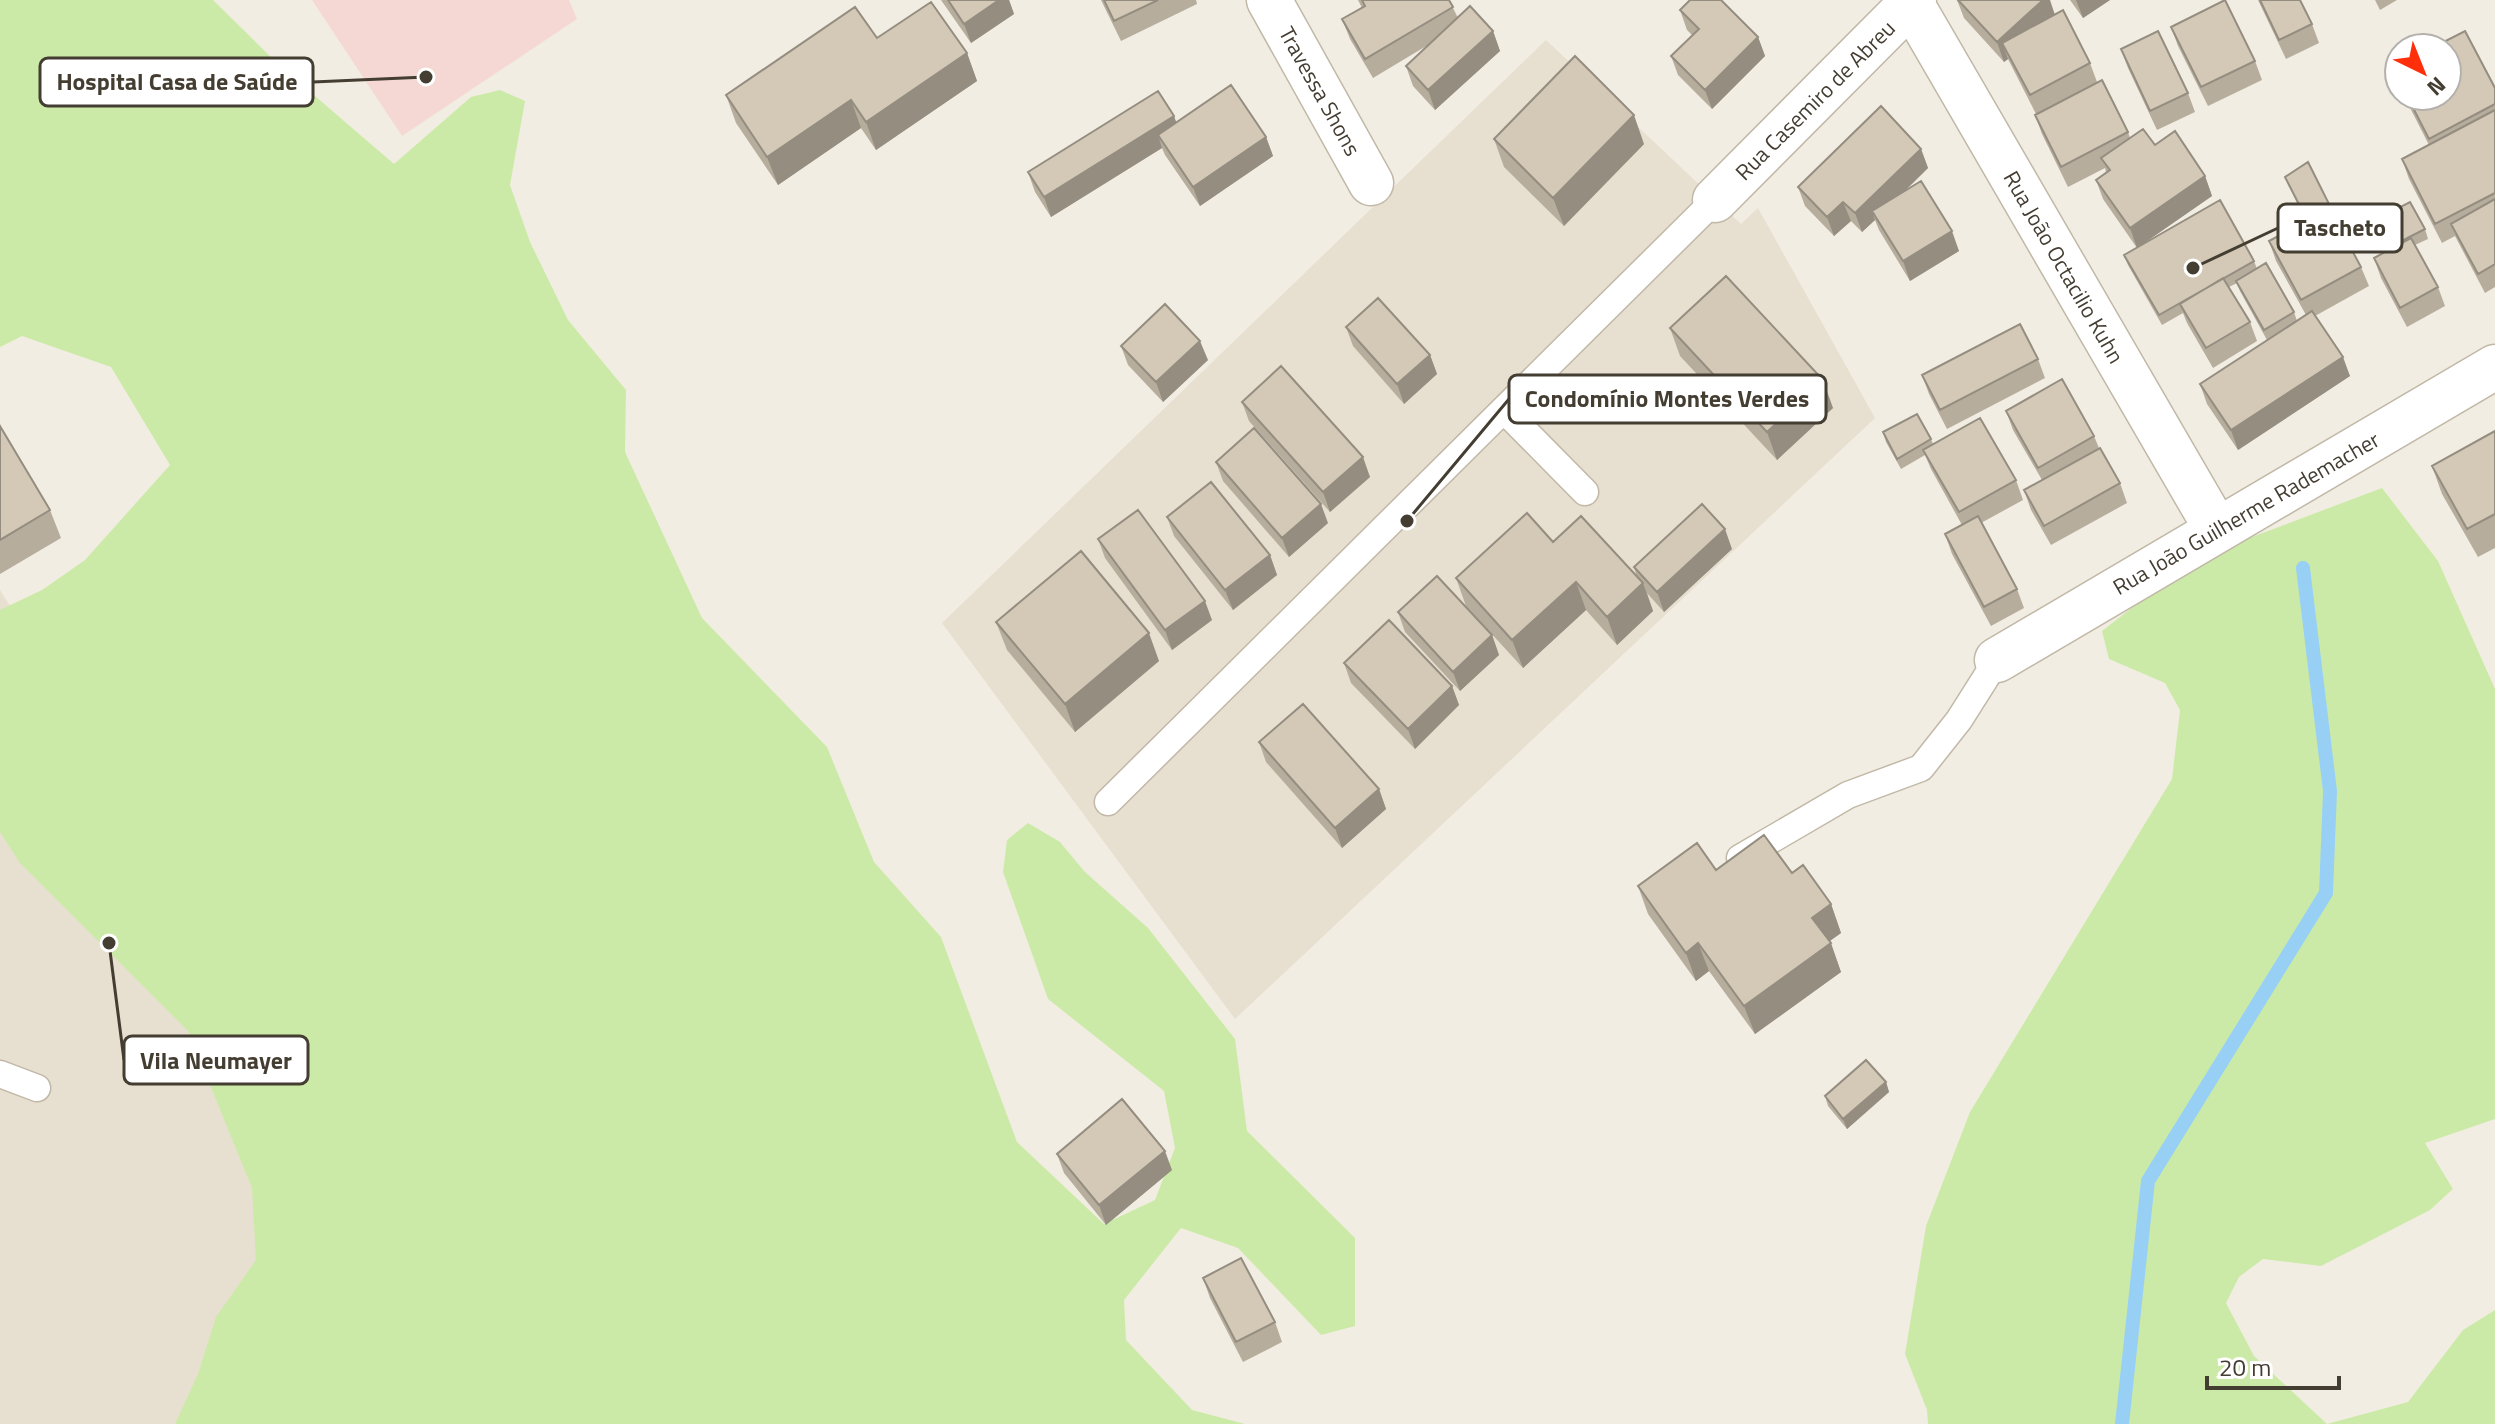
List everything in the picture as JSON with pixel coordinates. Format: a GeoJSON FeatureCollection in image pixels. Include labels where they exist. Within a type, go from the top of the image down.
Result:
{"type":"FeatureCollection","features":[{"type":"Feature","properties":{"kind":"street","name":"Travessa Shons"},"geometry":{"type":"LineString","coordinates":[[1269,0],[1371,183]]}},
{"type":"Feature","properties":{"kind":"street","name":"Rua Casemiro de Abreu"},"geometry":{"type":"LineString","coordinates":[[1715,200],[1913,2]]}},
{"type":"Feature","properties":{"kind":"street","name":"Rua João Octacilio Kuhn"},"geometry":{"type":"LineString","coordinates":[[1913,2],[2217,530]]}},
{"type":"Feature","properties":{"kind":"street","name":"Rua João Guilherme Rademacher"},"geometry":{"type":"LineString","coordinates":[[1997,660],[2495,367]]}},
{"type":"Feature","properties":{"kind":"lane"},"geometry":{"type":"LineString","coordinates":[[1108,802],[1715,200]]}},
{"type":"Feature","properties":{"kind":"lane"},"geometry":{"type":"LineString","coordinates":[[1505,411],[1585,492]]}},
{"type":"Feature","properties":{"kind":"lane"},"geometry":{"type":"LineString","coordinates":[[1734,862],[1848,795],[1921,768],[1959,720],[1997,660]]}},
{"type":"Feature","properties":{"kind":"lane"},"geometry":{"type":"LineString","coordinates":[[0,1074],[37,1088]]}},
{"type":"Feature","properties":{"kind":"shaded area"},"geometry":{"type":"Polygon","coordinates":[[[312,0],[569,0],[577,19],[402,136],[312,0]]]}},
{"type":"Feature","properties":{"kind":"shaded area"},"geometry":{"type":"Polygon","coordinates":[[[1546,40],[1741,224],[1758,208],[1875,418],[1235,1019],[942,623],[1546,40]]]}},
{"type":"Feature","properties":{"kind":"shaded area"},"geometry":{"type":"Polygon","coordinates":[[[0,590],[436,1295],[208,1424],[0,1424],[0,590]]]}},
{"type":"Feature","properties":{"kind":"green space"},"geometry":{"type":"Polygon","coordinates":[[[0,0],[213,0],[280,66],[394,164],[471,97],[500,90],[525,101],[510,185],[530,242],[568,320],[626,390],[625,452],[702,618],[827,747],[874,862],[941,937],[1017,1142],[1104,1224],[1155,1200],[1175,1148],[1164,1091],[1048,999],[1003,872],[1007,840],[1028,823],[1060,842],[1085,872],[1148,928],[1235,1039],[1247,1131],[1355,1238],[1355,1326],[1321,1335],[1238,1248],[1181,1228],[1124,1300],[1126,1340],[1192,1410],[1245,1424],[175,1424],[198,1374],[216,1317],[256,1260],[252,1188],[188,1031],[20,863],[0,832],[0,610],[42,590],[85,560],[170,465],[111,367],[22,336],[0,347],[0,0]]]}},
{"type":"Feature","properties":{"kind":"green space"},"geometry":{"type":"Polygon","coordinates":[[[2382,488],[2438,561],[2495,689],[2495,1119],[2425,1143],[2453,1189],[2430,1210],[2321,1266],[2263,1259],[2239,1277],[2226,1303],[2254,1356],[2327,1424],[1928,1424],[1927,1410],[1905,1354],[1926,1226],[1970,1112],[2172,779],[2180,710],[2165,683],[2109,659],[2102,631],[2196,558],[2382,488]]]}},
{"type":"Feature","properties":{"kind":"green space"},"geometry":{"type":"Polygon","coordinates":[[[2495,1310],[2495,1424],[2327,1424],[2408,1402],[2463,1330],[2495,1310]]]}},
{"type":"Feature","properties":{"kind":"building"},"geometry":{"type":"Polygon","coordinates":[[[948,0],[999,0],[964,24],[948,0]]]}},
{"type":"Feature","properties":{"kind":"building"},"geometry":{"type":"Polygon","coordinates":[[[1104,0],[1158,0],[1114,21],[1104,0]]]}},
{"type":"Feature","properties":{"kind":"building"},"geometry":{"type":"Polygon","coordinates":[[[1362,0],[1449,0],[1453,7],[1365,59],[1342,19],[1365,6],[1362,0]]]}},
{"type":"Feature","properties":{"kind":"building"},"geometry":{"type":"Polygon","coordinates":[[[1690,0],[1721,0],[1758,37],[1705,90],[1671,56],[1699,29],[1680,10],[1690,0]]]}},
{"type":"Feature","properties":{"kind":"building"},"geometry":{"type":"Polygon","coordinates":[[[1958,0],[2043,0],[1997,42],[1958,0]]]}},
{"type":"Feature","properties":{"kind":"building"},"geometry":{"type":"Polygon","coordinates":[[[2225,0],[2255,61],[2201,87],[2171,27],[2225,0]]]}},
{"type":"Feature","properties":{"kind":"building"},"geometry":{"type":"Polygon","coordinates":[[[2260,0],[2300,0],[2312,24],[2279,40],[2260,0]]]}},
{"type":"Feature","properties":{"kind":"building"},"geometry":{"type":"Polygon","coordinates":[[[931,2],[967,53],[866,122],[851,100],[767,157],[726,95],[855,7],[877,38],[931,2]]]}},
{"type":"Feature","properties":{"kind":"building"},"geometry":{"type":"Polygon","coordinates":[[[1470,6],[1493,31],[1428,90],[1406,66],[1470,6]]]}},
{"type":"Feature","properties":{"kind":"building"},"geometry":{"type":"Polygon","coordinates":[[[2063,10],[2090,63],[2030,95],[2002,43],[2063,10]]]}},
{"type":"Feature","properties":{"kind":"building"},"geometry":{"type":"Polygon","coordinates":[[[2158,31],[2188,93],[2150,111],[2121,49],[2158,31]]]}},
{"type":"Feature","properties":{"kind":"building"},"geometry":{"type":"Polygon","coordinates":[[[2463,32],[2495,88],[2495,104],[2429,139],[2415,112],[2463,112],[2463,32]]]}},
{"type":"Feature","properties":{"kind":"building"},"geometry":{"type":"Polygon","coordinates":[[[1575,56],[1634,115],[1553,198],[1494,139],[1575,56]]]}},
{"type":"Feature","properties":{"kind":"building"},"geometry":{"type":"Polygon","coordinates":[[[2102,80],[2128,132],[2061,167],[2035,115],[2102,80]]]}},
{"type":"Feature","properties":{"kind":"building"},"geometry":{"type":"Polygon","coordinates":[[[1231,85],[1266,137],[1193,187],[1158,135],[1231,85]]]}},
{"type":"Feature","properties":{"kind":"building"},"geometry":{"type":"Polygon","coordinates":[[[1158,91],[1174,116],[1044,197],[1028,172],[1158,91]]]}},
{"type":"Feature","properties":{"kind":"building"},"geometry":{"type":"Polygon","coordinates":[[[1881,106],[1921,149],[1855,213],[1843,202],[1827,217],[1798,187],[1881,106]]]}},
{"type":"Feature","properties":{"kind":"building"},"geometry":{"type":"Polygon","coordinates":[[[2495,110],[2495,193],[2435,224],[2402,159],[2495,110]]]}},
{"type":"Feature","properties":{"kind":"building"},"geometry":{"type":"Polygon","coordinates":[[[2143,129],[2155,145],[2175,131],[2205,176],[2130,228],[2096,180],[2110,170],[2101,158],[2143,129]]]}},
{"type":"Feature","properties":{"kind":"building"},"geometry":{"type":"Polygon","coordinates":[[[2308,162],[2333,212],[2309,224],[2285,177],[2308,162]]]}},
{"type":"Feature","properties":{"kind":"building"},"geometry":{"type":"Polygon","coordinates":[[[1921,181],[1952,231],[1903,261],[1872,211],[1921,181]]]}},
{"type":"Feature","properties":{"kind":"building"},"geometry":{"type":"Polygon","coordinates":[[[2495,199],[2495,264],[2478,274],[2451,224],[2495,199]]]}},
{"type":"Feature","properties":{"kind":"building"},"geometry":{"type":"Polygon","coordinates":[[[2220,200],[2254,261],[2159,315],[2124,255],[2220,200]]]}},
{"type":"Feature","properties":{"kind":"building"},"geometry":{"type":"Polygon","coordinates":[[[2410,202],[2425,229],[2390,247],[2375,220],[2410,202]]]}},
{"type":"Feature","properties":{"kind":"building"},"geometry":{"type":"Polygon","coordinates":[[[2307,221],[2319,242],[2341,230],[2361,267],[2301,300],[2269,241],[2307,221]]]}},
{"type":"Feature","properties":{"kind":"building"},"geometry":{"type":"Polygon","coordinates":[[[2411,238],[2438,287],[2400,308],[2374,258],[2411,238]]]}},
{"type":"Feature","properties":{"kind":"building"},"geometry":{"type":"Polygon","coordinates":[[[2266,263],[2294,312],[2264,330],[2236,281],[2266,263]]]}},
{"type":"Feature","properties":{"kind":"building"},"geometry":{"type":"Polygon","coordinates":[[[1726,276],[1823,380],[1767,432],[1670,328],[1726,276]]]}},
{"type":"Feature","properties":{"kind":"building"},"geometry":{"type":"Polygon","coordinates":[[[2223,278],[2250,322],[2206,348],[2180,304],[2223,278]]]}},
{"type":"Feature","properties":{"kind":"building"},"geometry":{"type":"Polygon","coordinates":[[[1378,298],[1430,355],[1397,384],[1346,327],[1378,298]]]}},
{"type":"Feature","properties":{"kind":"building"},"geometry":{"type":"Polygon","coordinates":[[[1165,304],[1200,341],[1156,382],[1121,346],[1165,304]]]}},
{"type":"Feature","properties":{"kind":"building"},"geometry":{"type":"Polygon","coordinates":[[[2312,311],[2343,357],[2231,430],[2200,384],[2312,311]]]}},
{"type":"Feature","properties":{"kind":"building"},"geometry":{"type":"Polygon","coordinates":[[[2020,324],[2038,359],[1940,410],[1922,375],[2020,324]]]}},
{"type":"Feature","properties":{"kind":"building"},"geometry":{"type":"Polygon","coordinates":[[[1281,366],[1363,457],[1323,492],[1242,402],[1281,366]]]}},
{"type":"Feature","properties":{"kind":"building"},"geometry":{"type":"Polygon","coordinates":[[[2062,379],[2094,436],[2038,468],[2006,411],[2062,379]]]}},
{"type":"Feature","properties":{"kind":"building"},"geometry":{"type":"Polygon","coordinates":[[[1917,414],[1931,439],[1897,459],[1883,432],[1917,414]]]}},
{"type":"Feature","properties":{"kind":"building"},"geometry":{"type":"Polygon","coordinates":[[[1980,418],[2016,480],[1959,512],[1923,450],[1980,418]]]}},
{"type":"Feature","properties":{"kind":"building"},"geometry":{"type":"Polygon","coordinates":[[[0,426],[50,510],[0,540],[0,426]]]}},
{"type":"Feature","properties":{"kind":"building"},"geometry":{"type":"Polygon","coordinates":[[[1254,428],[1321,504],[1282,538],[1216,462],[1254,428]]]}},
{"type":"Feature","properties":{"kind":"building"},"geometry":{"type":"Polygon","coordinates":[[[2495,431],[2495,514],[2467,529],[2432,466],[2495,431]]]}},
{"type":"Feature","properties":{"kind":"building"},"geometry":{"type":"Polygon","coordinates":[[[2100,448],[2120,483],[2044,526],[2024,490],[2100,448]]]}},
{"type":"Feature","properties":{"kind":"building"},"geometry":{"type":"Polygon","coordinates":[[[1211,482],[1270,555],[1225,590],[1167,517],[1211,482]]]}},
{"type":"Feature","properties":{"kind":"building"},"geometry":{"type":"Polygon","coordinates":[[[1702,504],[1725,529],[1657,592],[1634,567],[1702,504]]]}},
{"type":"Feature","properties":{"kind":"building"},"geometry":{"type":"Polygon","coordinates":[[[1138,510],[1205,601],[1165,630],[1098,539],[1138,510]]]}},
{"type":"Feature","properties":{"kind":"building"},"geometry":{"type":"Polygon","coordinates":[[[1527,513],[1553,542],[1581,516],[1643,583],[1607,617],[1576,582],[1512,640],[1456,578],[1527,513]]]}},
{"type":"Feature","properties":{"kind":"building"},"geometry":{"type":"Polygon","coordinates":[[[1978,516],[2017,589],[1984,607],[1945,534],[1978,516]]]}},
{"type":"Feature","properties":{"kind":"building"},"geometry":{"type":"Polygon","coordinates":[[[1081,551],[1149,633],[1065,704],[996,622],[1081,551]]]}},
{"type":"Feature","properties":{"kind":"building"},"geometry":{"type":"Polygon","coordinates":[[[1437,576],[1492,635],[1453,672],[1398,612],[1437,576]]]}},
{"type":"Feature","properties":{"kind":"building"},"geometry":{"type":"Polygon","coordinates":[[[1389,620],[1452,686],[1408,729],[1344,663],[1389,620]]]}},
{"type":"Feature","properties":{"kind":"building"},"geometry":{"type":"Polygon","coordinates":[[[1303,704],[1379,789],[1335,828],[1259,742],[1303,704]]]}},
{"type":"Feature","properties":{"kind":"building"},"geometry":{"type":"Polygon","coordinates":[[[1764,835],[1792,873],[1803,865],[1831,904],[1812,918],[1831,943],[1744,1006],[1698,943],[1686,953],[1638,886],[1697,843],[1716,870],[1764,835]]]}},
{"type":"Feature","properties":{"kind":"building"},"geometry":{"type":"Polygon","coordinates":[[[1866,1060],[1886,1082],[1843,1119],[1825,1096],[1866,1060]]]}},
{"type":"Feature","properties":{"kind":"building"},"geometry":{"type":"Polygon","coordinates":[[[1122,1099],[1165,1151],[1099,1205],[1057,1154],[1122,1099]]]}},
{"type":"Feature","properties":{"kind":"building"},"geometry":{"type":"Polygon","coordinates":[[[1241,1258],[1275,1322],[1236,1342],[1203,1278],[1241,1258]]]}},
{"type":"Feature","properties":{"kind":"waterway"},"geometry":{"type":"LineString","coordinates":[[2122,1424],[2148,1181],[2326,893],[2330,791],[2303,568]]}},
{"type":"Feature","properties":{"kind":"place","name":"Hospital Casa de Saúde"},"geometry":{"type":"Point","coordinates":[426,77]}},
{"type":"Feature","properties":{"kind":"place","name":"Tascheto"},"geometry":{"type":"Point","coordinates":[2193,268]}},
{"type":"Feature","properties":{"kind":"place","name":"Condomínio Montes Verdes"},"geometry":{"type":"Point","coordinates":[1407,521]}},
{"type":"Feature","properties":{"kind":"place","name":"Vila Neumayer"},"geometry":{"type":"Point","coordinates":[109,943]}}]}
